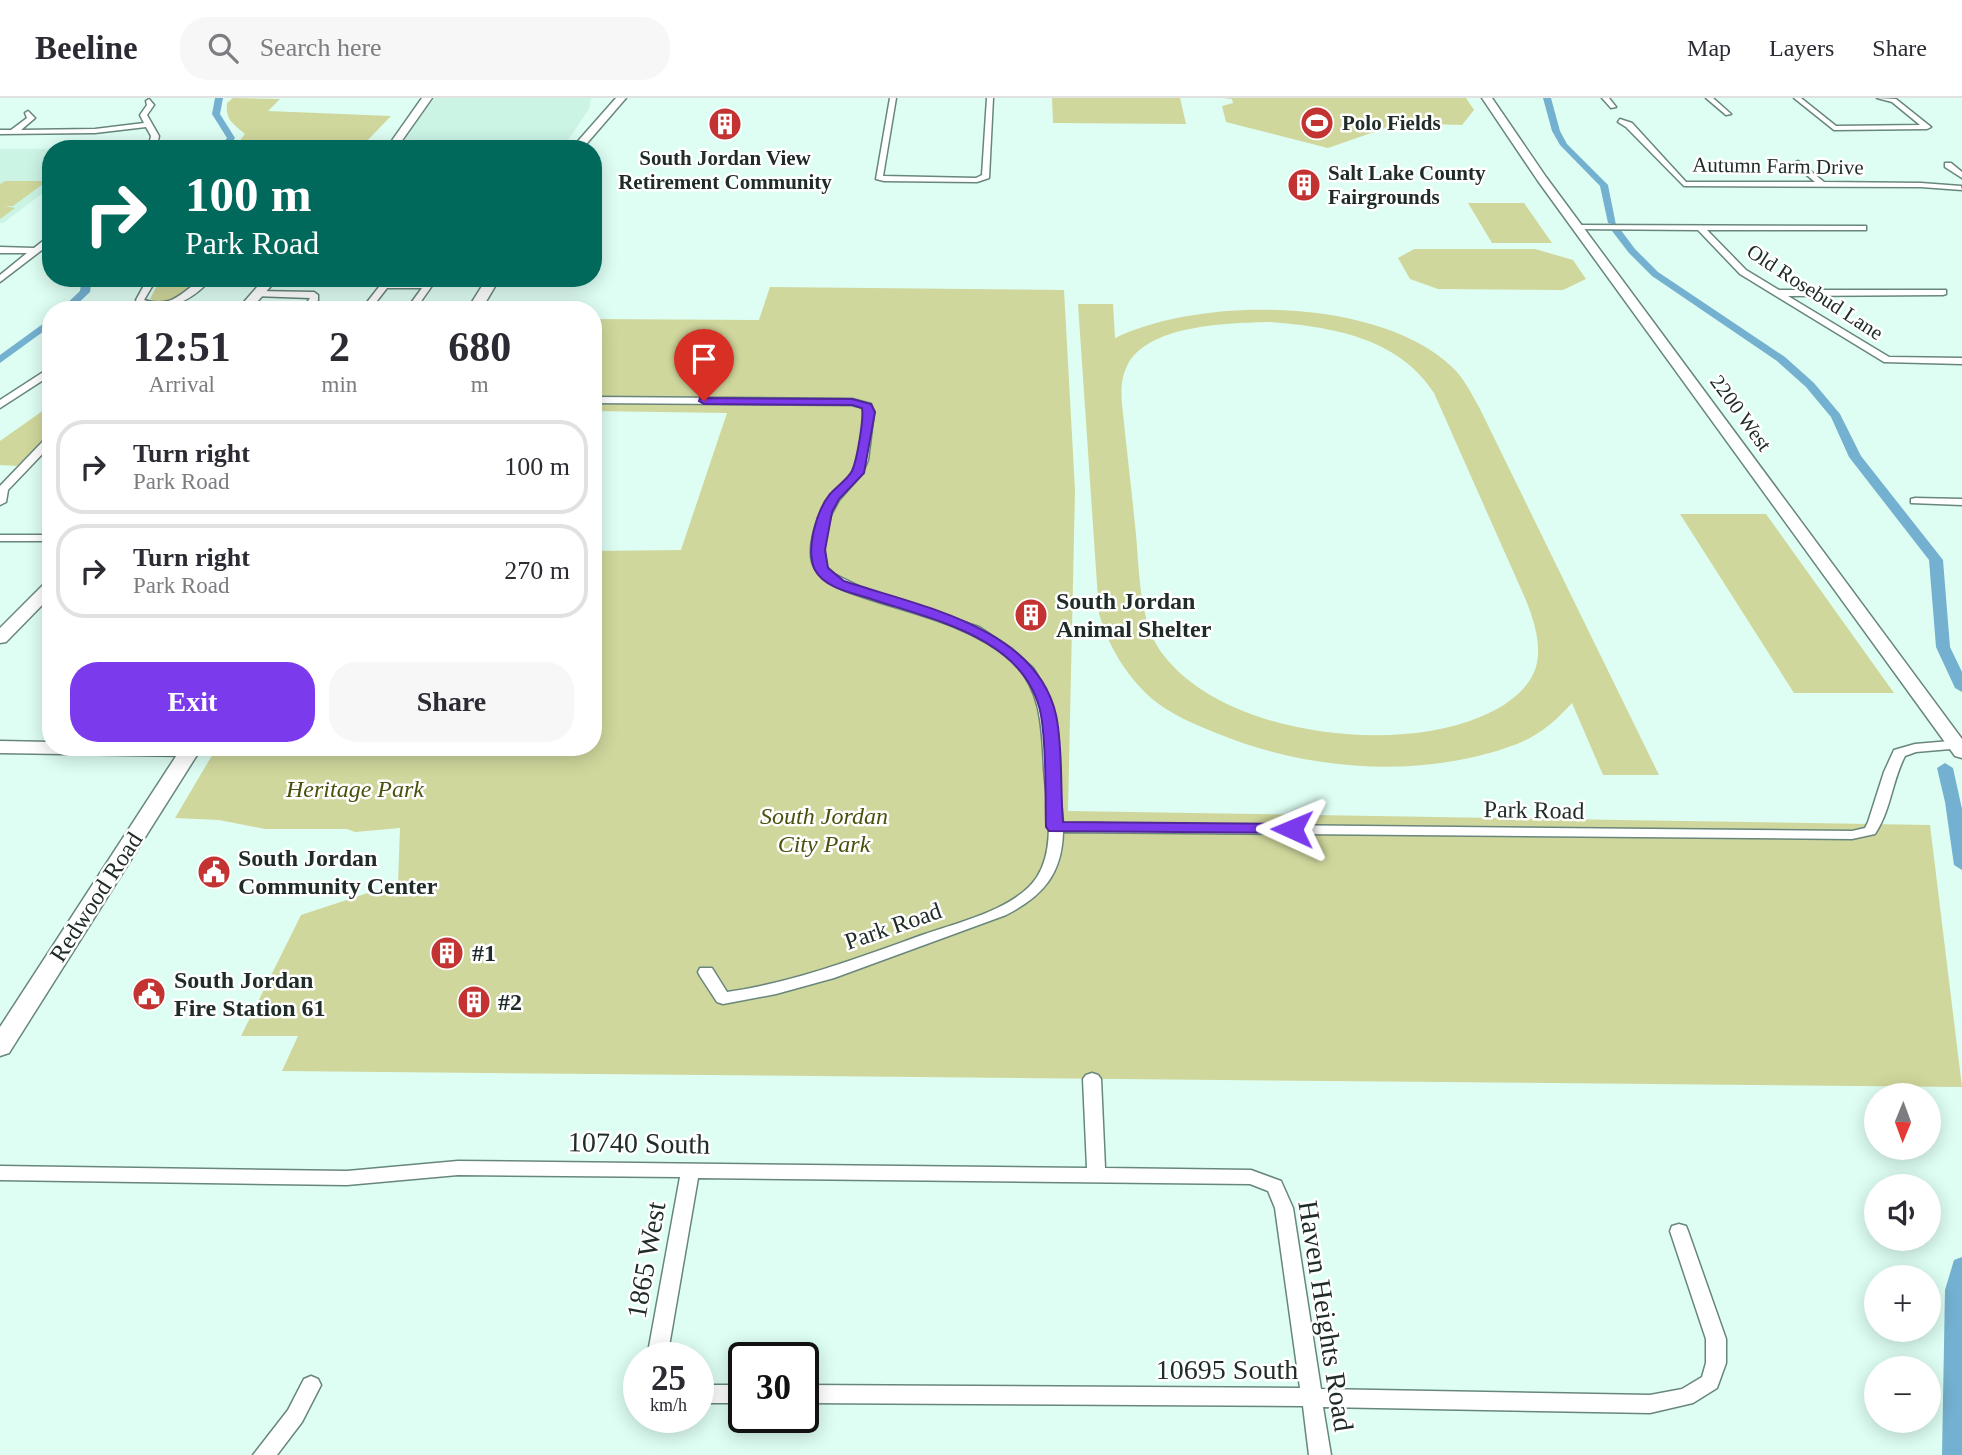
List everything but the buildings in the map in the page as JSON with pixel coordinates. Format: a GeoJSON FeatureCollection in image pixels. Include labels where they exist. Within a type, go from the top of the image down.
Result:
{"type":"FeatureCollection","features":[{"type":"Feature","properties":{"kind":"main road"},"geometry":{"type":"LineString","coordinates":[[582,140],[590,128],[606,119],[621,98]]}},
{"type":"Feature","properties":{"kind":"main road"},"geometry":{"type":"LineString","coordinates":[[590,128],[589,119],[599,105]]}},
{"type":"Feature","properties":{"kind":"main road","name":"Redwood Road"},"geometry":{"type":"LineString","coordinates":[[0,1047],[187,756]]}},
{"type":"Feature","properties":{"kind":"street"},"geometry":{"type":"LineString","coordinates":[[397,140],[427,98]]}},
{"type":"Feature","properties":{"kind":"street"},"geometry":{"type":"LineString","coordinates":[[893,98],[878,177],[977,180],[986,176],[990,98]]}},
{"type":"Feature","properties":{"kind":"street","name":"2200 West"},"geometry":{"type":"LineString","coordinates":[[1487,98],[1577,227],[1960,747]]}},
{"type":"Feature","properties":{"kind":"street"},"geometry":{"type":"LineString","coordinates":[[1605,98],[1613,107]]}},
{"type":"Feature","properties":{"kind":"street"},"geometry":{"type":"LineString","coordinates":[[1709,98],[1728,114]]}},
{"type":"Feature","properties":{"kind":"street"},"geometry":{"type":"LineString","coordinates":[[1797,98],[1834,128],[1927,128],[1913,114],[1888,99],[1880,98]]}},
{"type":"Feature","properties":{"kind":"street"},"geometry":{"type":"LineString","coordinates":[[149,101],[151,105],[143,116],[155,136],[154,140]]}},
{"type":"Feature","properties":{"kind":"street"},"geometry":{"type":"LineString","coordinates":[[13,132],[31,118],[28,113]]}},
{"type":"Feature","properties":{"kind":"street","name":"Autumn Farm Drive"},"geometry":{"type":"LineString","coordinates":[[1620,121],[1629,125],[1684,184],[1922,185],[1962,188]]}},
{"type":"Feature","properties":{"kind":"street"},"geometry":{"type":"LineString","coordinates":[[0,132],[94,131],[148,125]]}},
{"type":"Feature","properties":{"kind":"street"},"geometry":{"type":"LineString","coordinates":[[1798,163],[1821,184]]}},
{"type":"Feature","properties":{"kind":"street"},"geometry":{"type":"LineString","coordinates":[[1948,165],[1962,176]]}},
{"type":"Feature","properties":{"kind":"street"},"geometry":{"type":"LineString","coordinates":[[1962,188],[1962,197]]}},
{"type":"Feature","properties":{"kind":"street"},"geometry":{"type":"LineString","coordinates":[[1577,227],[1863,228]]}},
{"type":"Feature","properties":{"kind":"street","name":"Old Rosebud Lane"},"geometry":{"type":"LineString","coordinates":[[1701,228],[1737,268],[1887,360],[1962,361]]}},
{"type":"Feature","properties":{"kind":"street"},"geometry":{"type":"LineString","coordinates":[[0,279],[42,246]]}},
{"type":"Feature","properties":{"kind":"street"},"geometry":{"type":"LineString","coordinates":[[0,250],[36,251]]}},
{"type":"Feature","properties":{"kind":"street"},"geometry":{"type":"LineString","coordinates":[[181,301],[190,297],[199,287]]}},
{"type":"Feature","properties":{"kind":"street"},"geometry":{"type":"LineString","coordinates":[[251,301],[264,287]]}},
{"type":"Feature","properties":{"kind":"street"},"geometry":{"type":"LineString","coordinates":[[372,301],[383,287]]}},
{"type":"Feature","properties":{"kind":"street"},"geometry":{"type":"LineString","coordinates":[[1778,293],[1943,292]]}},
{"type":"Feature","properties":{"kind":"street"},"geometry":{"type":"LineString","coordinates":[[257,294],[314,295],[313,301]]}},
{"type":"Feature","properties":{"kind":"street"},"geometry":{"type":"LineString","coordinates":[[0,405],[42,376]]}},
{"type":"Feature","properties":{"kind":"street","name":"Park Road"},"geometry":{"type":"LineString","coordinates":[[602,400],[852,402],[867,406],[869,412],[858,473],[834,498],[826,512],[818,550],[821,569],[839,584],[973,629],[995,642],[1021,662],[1040,689],[1048,716],[1055,827],[1053,860],[1047,873],[1025,898],[1000,911],[827,973],[742,996],[723,998],[706,972]]}},
{"type":"Feature","properties":{"kind":"street"},"geometry":{"type":"LineString","coordinates":[[0,502],[1,489],[42,448]]}},
{"type":"Feature","properties":{"kind":"street"},"geometry":{"type":"LineString","coordinates":[[1915,501],[1962,502]]}},
{"type":"Feature","properties":{"kind":"street"},"geometry":{"type":"LineString","coordinates":[[0,538],[42,538]]}},
{"type":"Feature","properties":{"kind":"street"},"geometry":{"type":"LineString","coordinates":[[0,638],[42,595]]}},
{"type":"Feature","properties":{"kind":"street"},"geometry":{"type":"LineString","coordinates":[[0,747],[42,747]]}},
{"type":"Feature","properties":{"kind":"street","name":"Park Road"},"geometry":{"type":"LineString","coordinates":[[1055,827],[1852,835],[1870,831],[1878,819],[1892,766],[1899,753],[1915,748],[1960,747]]}},
{"type":"Feature","properties":{"kind":"street"},"geometry":{"type":"LineString","coordinates":[[1092,1079],[1096,1175]]}},
{"type":"Feature","properties":{"kind":"street","name":"10740 South"},"geometry":{"type":"LineString","coordinates":[[0,1172],[347,1178],[458,1168],[1096,1175],[1251,1177],[1275,1186]]}},
{"type":"Feature","properties":{"kind":"street","name":"1865 West"},"geometry":{"type":"LineString","coordinates":[[660,1342],[690,1171]]}},
{"type":"Feature","properties":{"kind":"street","name":"Haven Heights Road"},"geometry":{"type":"LineString","coordinates":[[1275,1186],[1284,1208],[1320,1455]]}},
{"type":"Feature","properties":{"kind":"street","name":"10695 South"},"geometry":{"type":"LineString","coordinates":[[819,1394],[1311,1397],[1650,1404],[1686,1397],[1710,1382],[1716,1363],[1716,1339],[1679,1231]]}},
{"type":"Feature","properties":{"kind":"street"},"geometry":{"type":"LineString","coordinates":[[264,1455],[295,1416],[311,1385]]}},
{"type":"Feature","properties":{"kind":"shaded area"},"geometry":{"type":"Polygon","coordinates":[[[435,98],[591,98],[589,109],[568,140],[404,140],[416,120],[435,98]]]}},
{"type":"Feature","properties":{"kind":"shaded area"},"geometry":{"type":"Polygon","coordinates":[[[0,149],[42,149],[42,194],[0,223],[0,149]]]}},
{"type":"Feature","properties":{"kind":"green space"},"geometry":{"type":"Polygon","coordinates":[[[233,98],[280,99],[268,111],[391,116],[368,140],[240,140],[245,134],[231,121],[227,114],[227,103],[233,98]]]}},
{"type":"Feature","properties":{"kind":"green space"},"geometry":{"type":"Polygon","coordinates":[[[1052,98],[1180,98],[1186,124],[1053,123],[1052,98]]]}},
{"type":"Feature","properties":{"kind":"green space","name":"Polo Fields"},"geometry":{"type":"Polygon","coordinates":[[[1223,98],[1466,98],[1474,110],[1462,125],[1400,123],[1328,148],[1226,122],[1222,106],[1233,103],[1232,99],[1223,98]]]}},
{"type":"Feature","properties":{"kind":"green space"},"geometry":{"type":"Polygon","coordinates":[[[5,181],[42,181],[42,185],[13,206],[5,206],[15,208],[0,219],[0,184],[5,181]]]}},
{"type":"Feature","properties":{"kind":"green space"},"geometry":{"type":"Polygon","coordinates":[[[1468,203],[1524,203],[1552,243],[1492,243],[1468,203]]]}},
{"type":"Feature","properties":{"kind":"green space"},"geometry":{"type":"Polygon","coordinates":[[[1414,249],[1535,249],[1573,260],[1586,279],[1563,290],[1438,289],[1410,279],[1398,258],[1414,249]]]}},
{"type":"Feature","properties":{"kind":"green space"},"geometry":{"type":"Polygon","coordinates":[[[156,287],[188,287],[171,300],[150,299],[156,287]]]}},
{"type":"Feature","properties":{"kind":"green space","name":"South Jordan City Park"},"geometry":{"type":"Polygon","coordinates":[[[770,287],[1064,290],[1075,490],[1068,811],[1930,825],[1962,1087],[1941,1087],[1941,1083],[1864,1083],[1864,1086],[282,1071],[298,1036],[241,1036],[301,915],[398,883],[400,828],[355,832],[347,829],[265,829],[219,820],[175,818],[212,756],[602,756],[602,551],[681,550],[727,413],[602,411],[602,319],[759,320],[770,287]]]}},
{"type":"Feature","properties":{"kind":"green space"},"geometry":{"type":"Polygon","coordinates":[[[1078,304],[1113,304],[1115,338],[1151,324],[1194,315],[1240,310],[1288,310],[1336,316],[1381,327],[1420,344],[1452,367],[1467,386],[1659,775],[1603,775],[1572,703],[1547,727],[1525,741],[1481,755],[1443,763],[1366,766],[1327,763],[1252,746],[1191,722],[1151,698],[1119,659],[1099,614],[1078,304]],[[1270,322],[1212,325],[1170,334],[1137,352],[1125,371],[1122,404],[1141,594],[1149,628],[1156,644],[1165,657],[1193,683],[1228,704],[1269,720],[1313,730],[1358,735],[1403,734],[1444,728],[1497,709],[1519,693],[1531,678],[1537,661],[1536,634],[1525,598],[1434,393],[1419,374],[1382,347],[1339,332],[1270,322]]]}},
{"type":"Feature","properties":{"kind":"green space"},"geometry":{"type":"Polygon","coordinates":[[[42,411],[42,441],[17,466],[0,465],[0,441],[42,411]]]}},
{"type":"Feature","properties":{"kind":"green space"},"geometry":{"type":"Polygon","coordinates":[[[1680,514],[1766,514],[1894,693],[1794,693],[1680,514]]]}},
{"type":"Feature","properties":{"kind":"waterway"},"geometry":{"type":"LineString","coordinates":[[219,98],[216,114],[231,138],[229,140]]}},
{"type":"Feature","properties":{"kind":"waterway"},"geometry":{"type":"LineString","coordinates":[[1547,98],[1556,131],[1564,145],[1604,185],[1613,223]]}},
{"type":"Feature","properties":{"kind":"waterway"},"geometry":{"type":"LineString","coordinates":[[1617,231],[1655,274],[1781,359],[1810,385],[1836,416],[1855,457],[1936,560],[1943,647],[1962,688]]}},
{"type":"Feature","properties":{"kind":"waterway"},"geometry":{"type":"LineString","coordinates":[[75,301],[85,292],[86,287]]}},
{"type":"Feature","properties":{"kind":"waterway"},"geometry":{"type":"LineString","coordinates":[[0,360],[42,328]]}},
{"type":"Feature","properties":{"kind":"waterway"},"geometry":{"type":"LineString","coordinates":[[1945,768],[1962,865]]}},
{"type":"Feature","properties":{"kind":"waterway"},"geometry":{"type":"LineString","coordinates":[[1954,1455],[1956,1290],[1962,1266]]}},
{"type":"Feature","properties":{"kind":"place","name":"Polo Fields"},"geometry":{"type":"Point","coordinates":[1317,123]}},
{"type":"Feature","properties":{"kind":"place","name":"South Jordan View Retirement Community"},"geometry":{"type":"Point","coordinates":[725,124]}},
{"type":"Feature","properties":{"kind":"place","name":"Salt Lake County Fairgrounds"},"geometry":{"type":"Point","coordinates":[1304,185]}},
{"type":"Feature","properties":{"kind":"place","name":"South Jordan Animal Shelter"},"geometry":{"type":"Point","coordinates":[1031,615]}},
{"type":"Feature","properties":{"kind":"place","name":"South Jordan Community Center"},"geometry":{"type":"Point","coordinates":[214,872]}},
{"type":"Feature","properties":{"kind":"place","name":"#1"},"geometry":{"type":"Point","coordinates":[447,953]}},
{"type":"Feature","properties":{"kind":"place","name":"South Jordan Fire Station 61"},"geometry":{"type":"Point","coordinates":[149,994]}},
{"type":"Feature","properties":{"kind":"place","name":"#2"},"geometry":{"type":"Point","coordinates":[474,1002]}},
{"type":"Feature","properties":{"kind":"route"},"geometry":{"type":"LineString","coordinates":[[704,401],[852,402],[867,406],[869,412],[858,473],[834,498],[826,512],[818,563],[827,576],[839,584],[973,629],[1021,662],[1040,689],[1048,716],[1055,827],[1292,829]]}},
{"type":"Feature","properties":{"kind":"park label","name":"Heritage Park"},"geometry":{"type":"Point","coordinates":[355,789]}}]}
